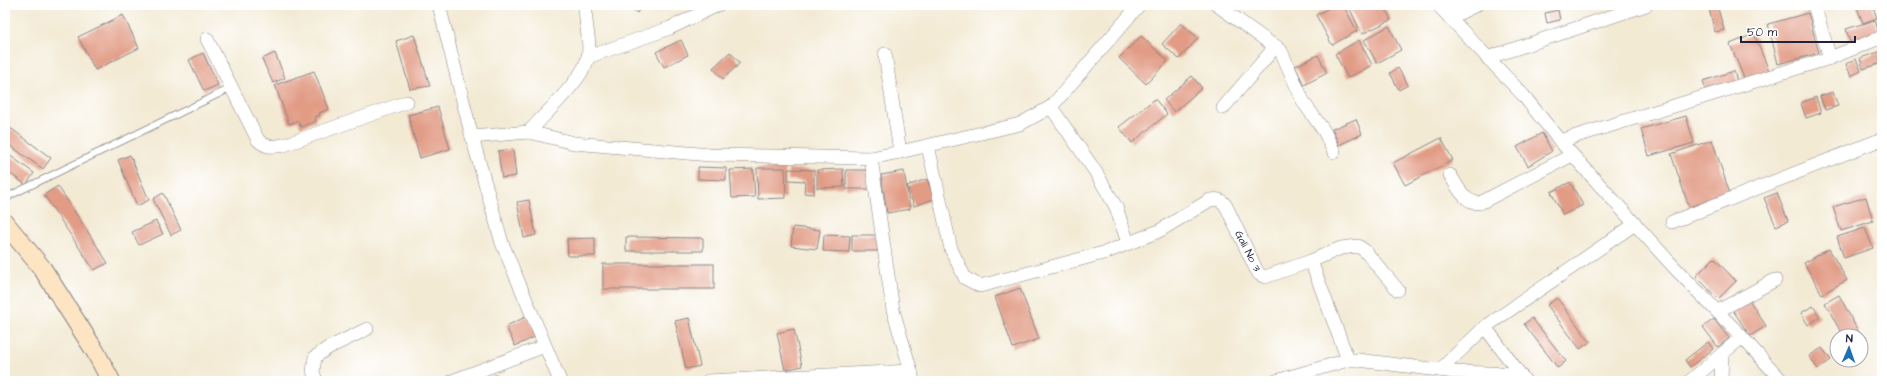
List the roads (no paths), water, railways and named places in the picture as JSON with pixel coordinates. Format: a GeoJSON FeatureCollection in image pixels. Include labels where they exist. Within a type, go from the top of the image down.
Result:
{"type":"FeatureCollection","features":[{"type":"Feature","properties":{"kind":"street"},"geometry":{"type":"LineString","coordinates":[[439,5],[472,137],[502,243],[560,381]]}},
{"type":"Feature","properties":{"kind":"street"},"geometry":{"type":"LineString","coordinates":[[529,132],[579,76],[588,57],[584,16],[586,5]]}},
{"type":"Feature","properties":{"kind":"street"},"geometry":{"type":"LineString","coordinates":[[588,57],[670,28],[718,5]]}},
{"type":"Feature","properties":{"kind":"street"},"geometry":{"type":"LineString","coordinates":[[472,137],[529,132],[574,143],[703,155],[871,158],[1020,124],[1051,107],[1139,5]]}},
{"type":"Feature","properties":{"kind":"street"},"geometry":{"type":"LineString","coordinates":[[1216,5],[1281,51],[1304,103],[1324,131],[1334,152]]}},
{"type":"Feature","properties":{"kind":"street"},"geometry":{"type":"LineString","coordinates":[[1438,5],[1523,95],[1572,155],[1635,224],[1782,381]]}},
{"type":"Feature","properties":{"kind":"street"},"geometry":{"type":"LineString","coordinates":[[1450,18],[1476,5]]}},
{"type":"Feature","properties":{"kind":"street"},"geometry":{"type":"LineString","coordinates":[[1487,58],[1646,5]]}},
{"type":"Feature","properties":{"kind":"street"},"geometry":{"type":"LineString","coordinates":[[1814,5],[1830,58]]}},
{"type":"Feature","properties":{"kind":"street"},"geometry":{"type":"LineString","coordinates":[[1560,141],[1830,58],[1882,37]]}},
{"type":"Feature","properties":{"kind":"street"},"geometry":{"type":"LineString","coordinates":[[207,39],[258,140],[263,145],[271,147],[284,145],[407,102]]}},
{"type":"Feature","properties":{"kind":"street"},"geometry":{"type":"LineString","coordinates":[[1223,108],[1276,46]]}},
{"type":"Feature","properties":{"kind":"street"},"geometry":{"type":"LineString","coordinates":[[885,54],[900,152]]}},
{"type":"Feature","properties":{"kind":"street"},"geometry":{"type":"LineString","coordinates":[[928,146],[951,249],[965,278],[971,283],[986,286],[1100,254],[1128,243],[1116,207],[1095,172],[1051,107]]}},
{"type":"Feature","properties":{"kind":"street"},"geometry":{"type":"LineString","coordinates":[[1672,222],[1882,139]]}},
{"type":"Feature","properties":{"kind":"street"},"geometry":{"type":"LineString","coordinates":[[1450,175],[1466,199],[1473,203],[1480,203],[1572,155]]}},
{"type":"Feature","properties":{"kind":"street"},"geometry":{"type":"LineString","coordinates":[[708,381],[912,376],[894,310],[871,158]]}},
{"type":"Feature","properties":{"kind":"street","name":"Gali No 3"},"geometry":{"type":"LineString","coordinates":[[1128,243],[1159,231],[1210,200],[1217,199],[1222,200],[1226,206],[1259,274],[1265,277],[1271,276],[1311,261]]}},
{"type":"Feature","properties":{"kind":"street"},"geometry":{"type":"LineString","coordinates":[[5,223],[42,268],[95,351],[111,381]]}},
{"type":"Feature","properties":{"kind":"street"},"geometry":{"type":"LineString","coordinates":[[1440,370],[1485,327],[1635,224]]}},
{"type":"Feature","properties":{"kind":"street"},"geometry":{"type":"LineString","coordinates":[[1348,360],[1311,261],[1341,248],[1358,246],[1365,251],[1398,290]]}},
{"type":"Feature","properties":{"kind":"street"},"geometry":{"type":"LineString","coordinates":[[1718,312],[1775,280]]}},
{"type":"Feature","properties":{"kind":"street"},"geometry":{"type":"LineString","coordinates":[[1485,327],[1521,377]]}},
{"type":"Feature","properties":{"kind":"street"},"geometry":{"type":"LineString","coordinates":[[316,381],[313,371],[315,357],[328,348],[367,329]]}},
{"type":"Feature","properties":{"kind":"street"},"geometry":{"type":"LineString","coordinates":[[1690,381],[1742,337]]}},
{"type":"Feature","properties":{"kind":"street"},"geometry":{"type":"LineString","coordinates":[[452,381],[546,346]]}},
{"type":"Feature","properties":{"kind":"street"},"geometry":{"type":"LineString","coordinates":[[1722,354],[1722,381]]}},
{"type":"Feature","properties":{"kind":"street"},"geometry":{"type":"LineString","coordinates":[[1276,381],[1348,360],[1521,377]]}},
{"type":"Feature","properties":{"kind":"lane"},"geometry":{"type":"LineString","coordinates":[[5,201],[11,195],[231,88]]}}]}
